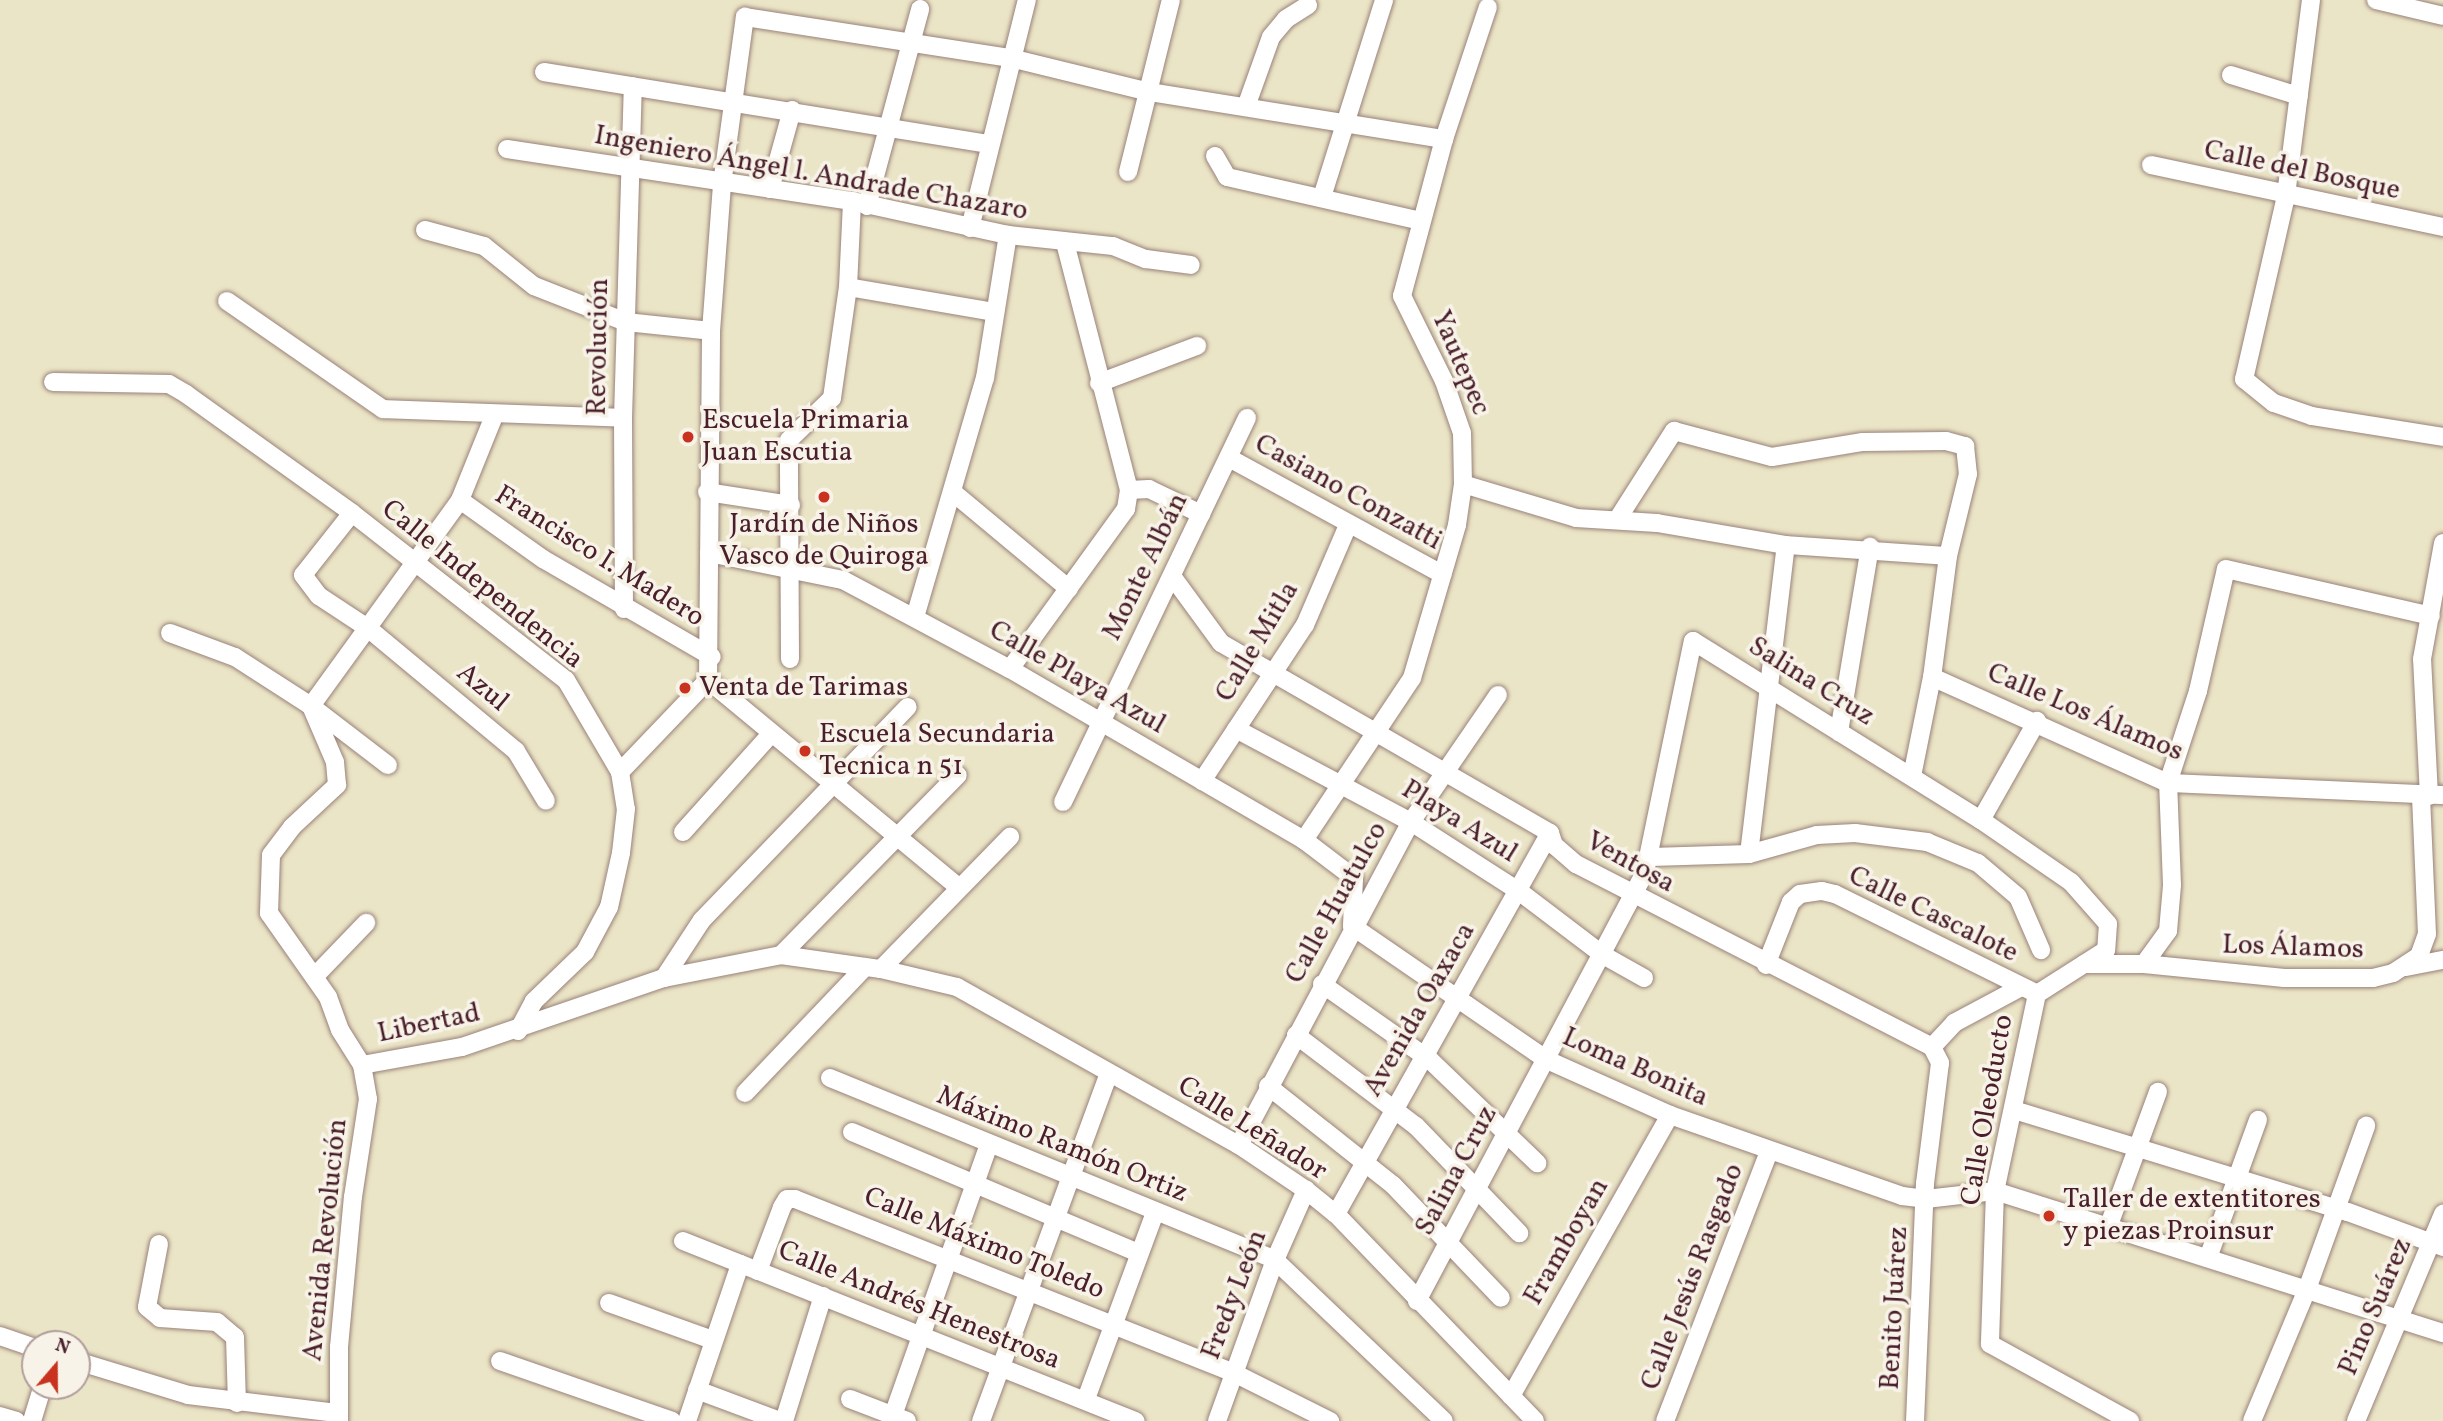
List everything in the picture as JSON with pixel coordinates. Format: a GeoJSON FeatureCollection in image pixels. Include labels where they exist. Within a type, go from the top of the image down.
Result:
{"type":"FeatureCollection","features":[{"type":"Feature","properties":{"kind":"street"},"geometry":{"type":"LineString","coordinates":[[1128,172],[1171,0]]}},
{"type":"Feature","properties":{"kind":"street"},"geometry":{"type":"LineString","coordinates":[[1322,197],[1384,0]]}},
{"type":"Feature","properties":{"kind":"street"},"geometry":{"type":"LineString","coordinates":[[2311,0],[2286,196],[2244,379],[2274,403],[2312,416],[2443,437]]}},
{"type":"Feature","properties":{"kind":"street"},"geometry":{"type":"LineString","coordinates":[[2376,0],[2412,4],[2443,16]]}},
{"type":"Feature","properties":{"kind":"street"},"geometry":{"type":"LineString","coordinates":[[1247,104],[1271,37],[1286,19],[1308,5]]}},
{"type":"Feature","properties":{"kind":"street"},"geometry":{"type":"LineString","coordinates":[[971,228],[989,144],[1025,6]]}},
{"type":"Feature","properties":{"kind":"street","name":"Yautepec"},"geometry":{"type":"LineString","coordinates":[[1304,840],[1375,733],[1422,654],[1463,484],[1462,433],[1444,381],[1402,296],[1444,139],[1488,7]]}},
{"type":"Feature","properties":{"kind":"street"},"geometry":{"type":"LineString","coordinates":[[790,659],[789,440],[832,398],[859,203],[888,127],[920,9]]}},
{"type":"Feature","properties":{"kind":"street"},"geometry":{"type":"LineString","coordinates":[[620,772],[708,680],[712,657],[707,492],[711,331],[722,184],[745,18],[1010,58],[1150,92],[1247,104],[1444,139]]}},
{"type":"Feature","properties":{"kind":"street"},"geometry":{"type":"LineString","coordinates":[[544,72],[989,144]]}},
{"type":"Feature","properties":{"kind":"street"},"geometry":{"type":"LineString","coordinates":[[2231,75],[2299,96]]}},
{"type":"Feature","properties":{"kind":"street","name":"Revolución"},"geometry":{"type":"LineString","coordinates":[[624,609],[623,418],[633,86]]}},
{"type":"Feature","properties":{"kind":"street"},"geometry":{"type":"LineString","coordinates":[[770,190],[792,110]]}},
{"type":"Feature","properties":{"kind":"street","name":"Ingeniero Ángel l. Andrade Chazaro"},"geometry":{"type":"LineString","coordinates":[[507,149],[630,170],[859,203],[1008,235],[1113,246],[1146,259],[1191,265]]}},
{"type":"Feature","properties":{"kind":"street"},"geometry":{"type":"LineString","coordinates":[[1215,156],[1227,177],[1421,221]]}},
{"type":"Feature","properties":{"kind":"street","name":"Calle del Bosque"},"geometry":{"type":"LineString","coordinates":[[2151,165],[2286,196],[2443,227]]}},
{"type":"Feature","properties":{"kind":"street"},"geometry":{"type":"LineString","coordinates":[[425,230],[484,246],[534,286],[626,322],[711,331]]}},
{"type":"Feature","properties":{"kind":"street"},"geometry":{"type":"LineString","coordinates":[[915,617],[955,494],[985,378],[1008,235]]}},
{"type":"Feature","properties":{"kind":"street"},"geometry":{"type":"LineString","coordinates":[[1010,669],[1126,509],[1129,489],[1099,383],[1065,243]]}},
{"type":"Feature","properties":{"kind":"street"},"geometry":{"type":"LineString","coordinates":[[848,287],[995,312]]}},
{"type":"Feature","properties":{"kind":"street"},"geometry":{"type":"LineString","coordinates":[[227,300],[383,409],[494,416],[623,418]]}},
{"type":"Feature","properties":{"kind":"street"},"geometry":{"type":"LineString","coordinates":[[1099,383],[1197,346]]}},
{"type":"Feature","properties":{"kind":"street","name":"Calle Independencia"},"geometry":{"type":"LineString","coordinates":[[53,382],[169,384],[352,513],[566,680],[620,772],[626,810],[609,907],[585,952],[534,1001],[518,1031]]}},
{"type":"Feature","properties":{"kind":"street"},"geometry":{"type":"LineString","coordinates":[[311,706],[460,500],[494,416]]}},
{"type":"Feature","properties":{"kind":"street","name":"Monte Albán"},"geometry":{"type":"LineString","coordinates":[[1063,802],[1247,418]]}},
{"type":"Feature","properties":{"kind":"street"},"geometry":{"type":"LineString","coordinates":[[1616,520],[1674,430],[1772,457],[1863,442],[1946,441],[1965,446],[1968,474],[1948,556],[1932,677],[1912,776]]}},
{"type":"Feature","properties":{"kind":"street","name":"Casiano Conzatti"},"geometry":{"type":"LineString","coordinates":[[1230,458],[1348,525],[1442,574]]}},
{"type":"Feature","properties":{"kind":"street"},"geometry":{"type":"LineString","coordinates":[[1463,484],[1576,517],[1616,520],[1786,545],[1870,547],[1948,556]]}},
{"type":"Feature","properties":{"kind":"street"},"geometry":{"type":"LineString","coordinates":[[1129,489],[1149,489],[1201,514]]}},
{"type":"Feature","properties":{"kind":"street"},"geometry":{"type":"LineString","coordinates":[[707,492],[790,505]]}},
{"type":"Feature","properties":{"kind":"street"},"geometry":{"type":"LineString","coordinates":[[955,494],[1069,589]]}},
{"type":"Feature","properties":{"kind":"street","name":"Francisco I. Madero"},"geometry":{"type":"LineString","coordinates":[[460,500],[624,609],[712,657]]}},
{"type":"Feature","properties":{"kind":"street","name":"Azul"},"geometry":{"type":"LineString","coordinates":[[352,513],[303,575],[319,596],[369,629],[516,751],[546,801]]}},
{"type":"Feature","properties":{"kind":"street","name":"Calle Mitla"},"geometry":{"type":"LineString","coordinates":[[1202,781],[1276,674],[1305,625],[1348,525]]}},
{"type":"Feature","properties":{"kind":"street"},"geometry":{"type":"LineString","coordinates":[[2406,967],[2419,956],[2427,934],[2431,796],[2422,659],[2443,543]]}},
{"type":"Feature","properties":{"kind":"street"},"geometry":{"type":"LineString","coordinates":[[1749,855],[1753,788],[1769,687],[1786,545]]}},
{"type":"Feature","properties":{"kind":"street"},"geometry":{"type":"LineString","coordinates":[[1839,732],[1870,547]]}},
{"type":"Feature","properties":{"kind":"street","name":"Calle Playa Azul"},"geometry":{"type":"LineString","coordinates":[[709,553],[842,580],[915,617],[1100,721],[1304,840],[1354,878],[1352,926]]}},
{"type":"Feature","properties":{"kind":"street"},"geometry":{"type":"LineString","coordinates":[[2144,964],[2168,931],[2172,885],[2168,783],[2198,691],[2226,569],[2431,616]]}},
{"type":"Feature","properties":{"kind":"street","name":"Ventosa"},"geometry":{"type":"LineString","coordinates":[[1172,576],[1221,643],[1550,833],[1563,856],[1766,965],[1933,1047]]}},
{"type":"Feature","properties":{"kind":"street"},"geometry":{"type":"LineString","coordinates":[[170,633],[235,657],[311,706],[388,765]]}},
{"type":"Feature","properties":{"kind":"street","name":"Salina Cruz"},"geometry":{"type":"LineString","coordinates":[[1417,1301],[1603,955],[1651,858],[1693,641],[1981,820],[2071,882],[2108,924]]}},
{"type":"Feature","properties":{"kind":"street","name":"Calle Los Álamos"},"geometry":{"type":"LineString","coordinates":[[1932,677],[2037,721],[2168,783],[2431,796]]}},
{"type":"Feature","properties":{"kind":"street"},"geometry":{"type":"LineString","coordinates":[[708,680],[959,888]]}},
{"type":"Feature","properties":{"kind":"street","name":"Calle Huatulco"},"geometry":{"type":"LineString","coordinates":[[1239,1145],[1352,926],[1412,822],[1497,695]]}},
{"type":"Feature","properties":{"kind":"street","name":"Libertad"},"geometry":{"type":"LineString","coordinates":[[311,706],[335,762],[337,785],[292,827],[271,855],[269,913],[315,976],[362,1065],[518,1031],[664,978],[781,955],[873,968]]}},
{"type":"Feature","properties":{"kind":"street"},"geometry":{"type":"LineString","coordinates":[[664,978],[702,920],[908,707]]}},
{"type":"Feature","properties":{"kind":"street"},"geometry":{"type":"LineString","coordinates":[[1981,820],[2037,721]]}},
{"type":"Feature","properties":{"kind":"street","name":"Playa Azul"},"geometry":{"type":"LineString","coordinates":[[1236,729],[1343,782],[1412,822],[1520,892],[1603,955],[1644,978]]}},
{"type":"Feature","properties":{"kind":"street"},"geometry":{"type":"LineString","coordinates":[[683,832],[771,734]]}},
{"type":"Feature","properties":{"kind":"street"},"geometry":{"type":"LineString","coordinates":[[781,955],[958,775]]}},
{"type":"Feature","properties":{"kind":"street","name":"Avenida Oaxaca"},"geometry":{"type":"LineString","coordinates":[[1336,1214],[1454,997],[1520,892],[1550,833]]}},
{"type":"Feature","properties":{"kind":"street"},"geometry":{"type":"LineString","coordinates":[[1651,858],[1749,855],[1817,835],[1855,833],[1927,842],[1978,863],[2018,897],[2042,950]]}},
{"type":"Feature","properties":{"kind":"street"},"geometry":{"type":"LineString","coordinates":[[745,1093],[1010,836]]}},
{"type":"Feature","properties":{"kind":"street","name":"Calle Cascalote"},"geometry":{"type":"LineString","coordinates":[[1766,965],[1791,902],[1800,894],[1822,891],[1835,894],[2029,990]]}},
{"type":"Feature","properties":{"kind":"street"},"geometry":{"type":"LineString","coordinates":[[315,976],[366,923]]}},
{"type":"Feature","properties":{"kind":"street","name":"Calle Oleoducto"},"geometry":{"type":"LineString","coordinates":[[2108,924],[2106,950],[2084,964],[2029,990],[2015,1080],[2014,1111],[1995,1191],[1990,1344],[2130,1421]]}},
{"type":"Feature","properties":{"kind":"street","name":"Loma Bonita"},"geometry":{"type":"LineString","coordinates":[[1352,926],[1547,1060],[1670,1115],[1902,1196],[1926,1199],[1995,1191]]}},
{"type":"Feature","properties":{"kind":"street","name":"Los Álamos"},"geometry":{"type":"LineString","coordinates":[[2084,964],[2144,964],[2227,975],[2374,978],[2406,967],[2443,960]]}},
{"type":"Feature","properties":{"kind":"street","name":"Calle Leñador"},"geometry":{"type":"LineString","coordinates":[[873,968],[957,987],[1108,1075],[1239,1145],[1306,1190],[1336,1214],[1535,1421]]}},
{"type":"Feature","properties":{"kind":"street"},"geometry":{"type":"LineString","coordinates":[[1322,984],[1423,1054],[1537,1163]]}},
{"type":"Feature","properties":{"kind":"street"},"geometry":{"type":"LineString","coordinates":[[1926,1199],[1940,1063],[1933,1047],[1954,1023],[2029,990]]}},
{"type":"Feature","properties":{"kind":"street"},"geometry":{"type":"LineString","coordinates":[[1296,1035],[1394,1108],[1520,1233]]}},
{"type":"Feature","properties":{"kind":"street","name":"Avenida Revolución"},"geometry":{"type":"LineString","coordinates":[[338,1417],[356,1157],[368,1099],[362,1065]]}},
{"type":"Feature","properties":{"kind":"street"},"geometry":{"type":"LineString","coordinates":[[981,1421],[1027,1288],[1108,1075]]}},
{"type":"Feature","properties":{"kind":"street","name":"Máximo Ramón Ortiz"},"geometry":{"type":"LineString","coordinates":[[830,1078],[1275,1260]]}},
{"type":"Feature","properties":{"kind":"street"},"geometry":{"type":"LineString","coordinates":[[1268,1086],[1365,1160],[1450,1241],[1501,1298]]}},
{"type":"Feature","properties":{"kind":"street"},"geometry":{"type":"LineString","coordinates":[[2109,1225],[2158,1092]]}},
{"type":"Feature","properties":{"kind":"street"},"geometry":{"type":"LineString","coordinates":[[2014,1111],[2336,1209],[2437,1245]]}},
{"type":"Feature","properties":{"kind":"street","name":"Framboyan"},"geometry":{"type":"LineString","coordinates":[[1511,1396],[1670,1115]]}},
{"type":"Feature","properties":{"kind":"street"},"geometry":{"type":"LineString","coordinates":[[2208,1258],[2258,1120]]}},
{"type":"Feature","properties":{"kind":"street"},"geometry":{"type":"LineString","coordinates":[[2252,1421],[2306,1292],[2366,1126]]}},
{"type":"Feature","properties":{"kind":"street"},"geometry":{"type":"LineString","coordinates":[[852,1132],[1139,1253]]}},
{"type":"Feature","properties":{"kind":"street"},"geometry":{"type":"LineString","coordinates":[[850,1399],[897,1419],[922,1337],[989,1144]]}},
{"type":"Feature","properties":{"kind":"street","name":"Calle Jesús Rasgado"},"geometry":{"type":"LineString","coordinates":[[1665,1421],[1769,1151]]}},
{"type":"Feature","properties":{"kind":"street","name":"Fredy León"},"geometry":{"type":"LineString","coordinates":[[1217,1421],[1232,1373],[1275,1260],[1306,1190]]}},
{"type":"Feature","properties":{"kind":"street"},"geometry":{"type":"LineString","coordinates":[[1995,1191],[2109,1225],[2397,1321],[2443,1333]]}},
{"type":"Feature","properties":{"kind":"street","name":"Calle Máximo Toledo"},"geometry":{"type":"LineString","coordinates":[[758,1271],[787,1199],[822,1206],[1232,1373],[1330,1421]]}},
{"type":"Feature","properties":{"kind":"street","name":"Benito Juárez"},"geometry":{"type":"LineString","coordinates":[[1915,1421],[1926,1199]]}},
{"type":"Feature","properties":{"kind":"street"},"geometry":{"type":"LineString","coordinates":[[1086,1399],[1155,1212]]}},
{"type":"Feature","properties":{"kind":"street","name":"Pino Suárez"},"geometry":{"type":"LineString","coordinates":[[2356,1421],[2397,1321],[2437,1245],[2443,1214]]}},
{"type":"Feature","properties":{"kind":"street","name":"Calle Andrés Henestrosa"},"geometry":{"type":"LineString","coordinates":[[683,1241],[1136,1421]]}},
{"type":"Feature","properties":{"kind":"street"},"geometry":{"type":"LineString","coordinates":[[159,1244],[147,1307],[160,1318],[217,1322],[235,1337],[237,1403]]}},
{"type":"Feature","properties":{"kind":"street"},"geometry":{"type":"LineString","coordinates":[[1275,1260],[1444,1421]]}},
{"type":"Feature","properties":{"kind":"street"},"geometry":{"type":"LineString","coordinates":[[687,1421],[740,1264]]}},
{"type":"Feature","properties":{"kind":"street"},"geometry":{"type":"LineString","coordinates":[[697,1390],[782,1421],[823,1296]]}},
{"type":"Feature","properties":{"kind":"street"},"geometry":{"type":"LineString","coordinates":[[609,1303],[713,1340]]}},
{"type":"Feature","properties":{"kind":"street"},"geometry":{"type":"LineString","coordinates":[[0,1336],[21,1343]]}},
{"type":"Feature","properties":{"kind":"street"},"geometry":{"type":"LineString","coordinates":[[500,1361],[672,1421]]}},
{"type":"Feature","properties":{"kind":"street"},"geometry":{"type":"LineString","coordinates":[[91,1365],[188,1395],[338,1417]]}},
{"type":"Feature","properties":{"kind":"street"},"geometry":{"type":"LineString","coordinates":[[32,1421],[39,1400]]}},
{"type":"Feature","properties":{"kind":"street"},"geometry":{"type":"LineString","coordinates":[[0,1416],[16,1421]]}},
{"type":"Feature","properties":{"kind":"place","name":"Escuela Primaria Juan Escutia"},"geometry":{"type":"Point","coordinates":[688,437]}},
{"type":"Feature","properties":{"kind":"place","name":"Jardín de Niños Vasco de Quiroga"},"geometry":{"type":"Point","coordinates":[824,497]}},
{"type":"Feature","properties":{"kind":"place","name":"Venta de Tarimas"},"geometry":{"type":"Point","coordinates":[685,688]}},
{"type":"Feature","properties":{"kind":"place","name":"Escuela Secundaria Tecnica n 51"},"geometry":{"type":"Point","coordinates":[805,751]}},
{"type":"Feature","properties":{"kind":"place","name":"Taller de extentitores y piezas Proinsur"},"geometry":{"type":"Point","coordinates":[2049,1216]}}]}
